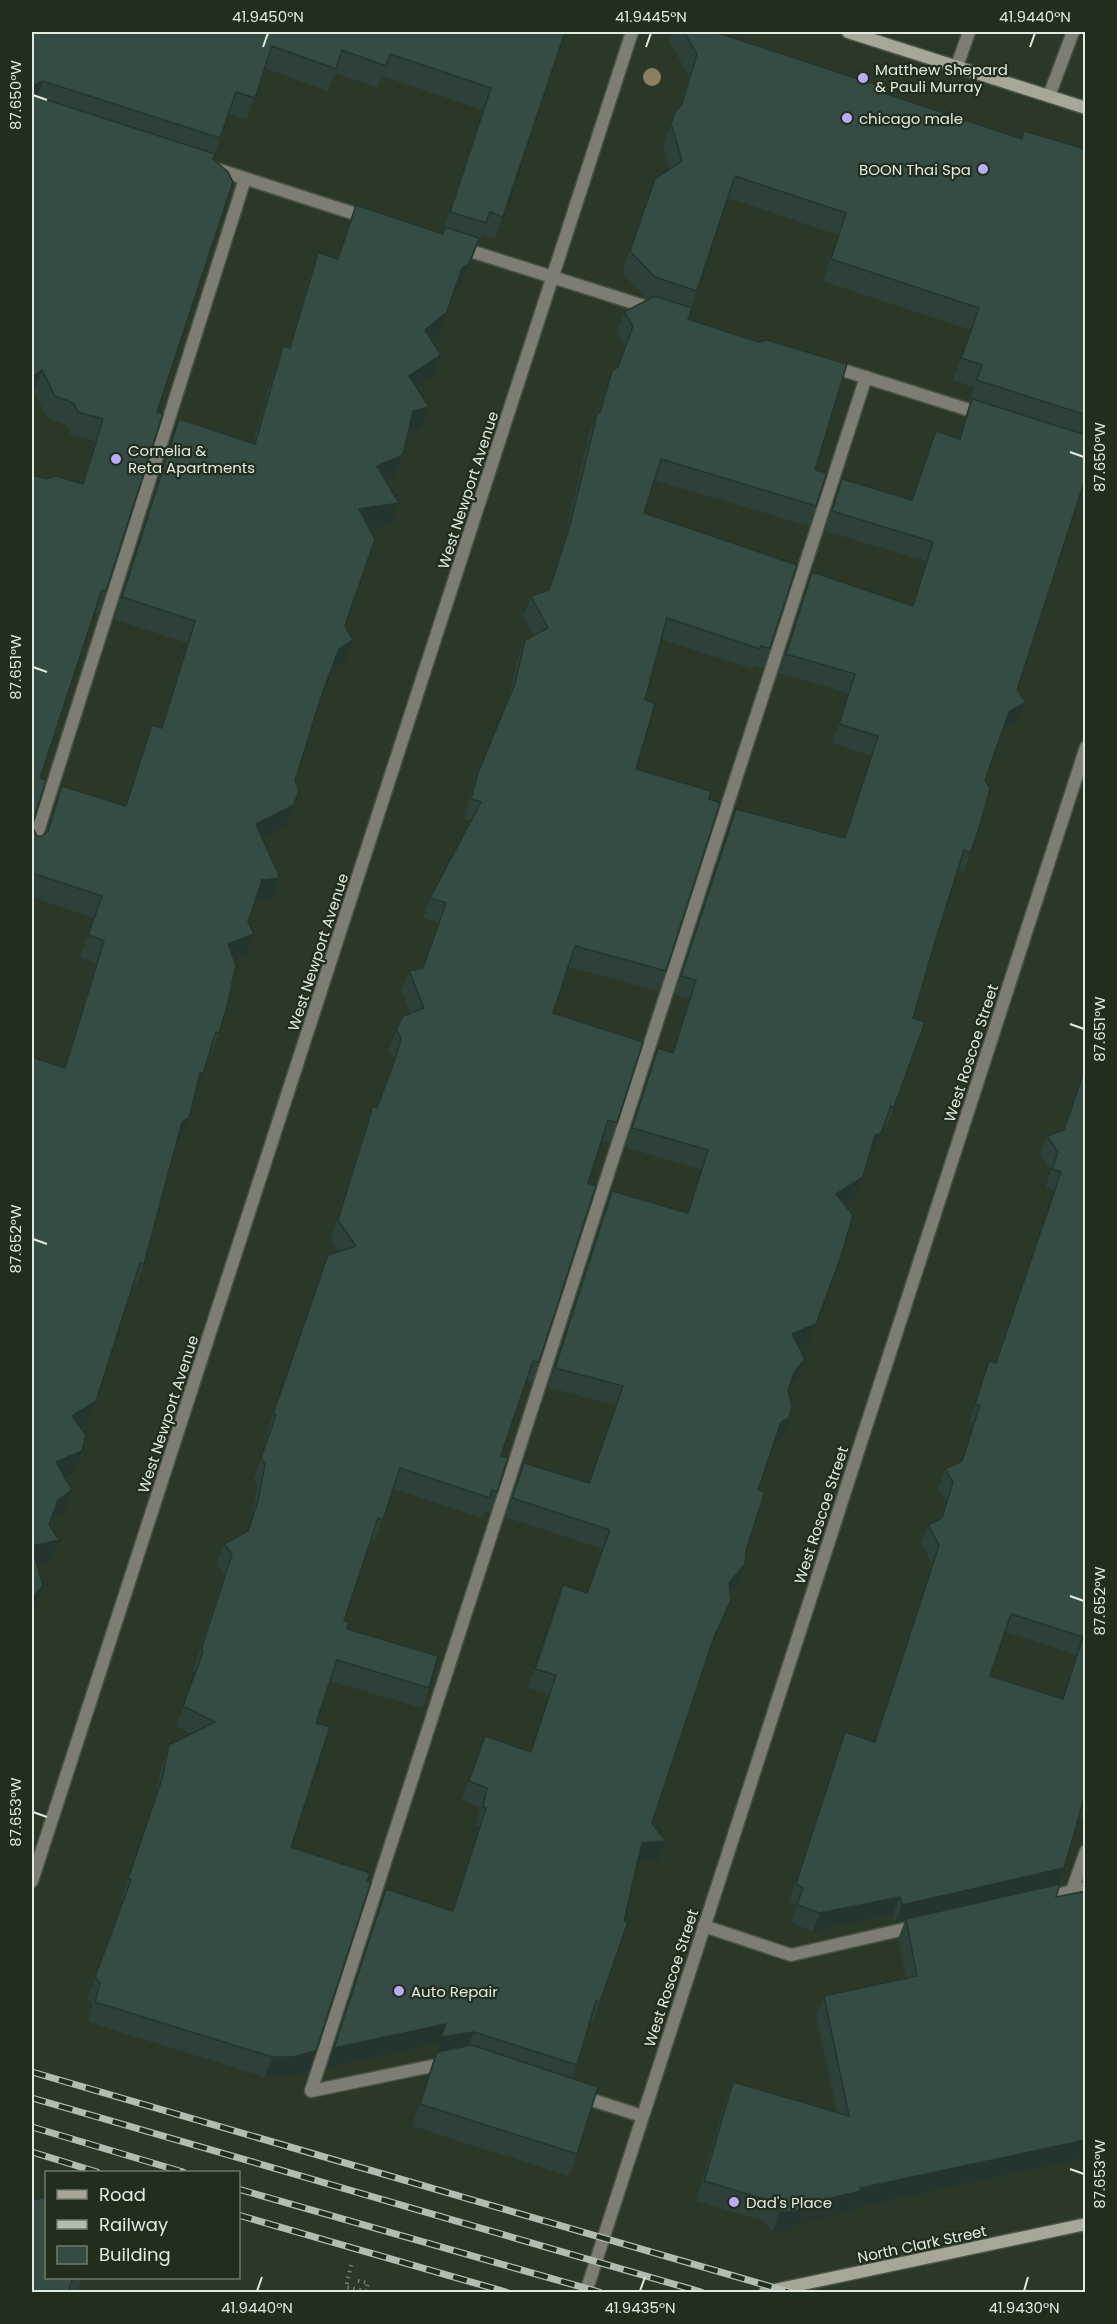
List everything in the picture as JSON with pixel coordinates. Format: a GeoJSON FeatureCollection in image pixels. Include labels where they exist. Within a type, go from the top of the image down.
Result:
{"type":"FeatureCollection","features":[{"type":"Feature","properties":{"kind":"main road"},"geometry":{"type":"LineString","coordinates":[[848,32],[1086,108]]}},
{"type":"Feature","properties":{"kind":"main road","name":"North Clark Street"},"geometry":{"type":"LineString","coordinates":[[765,2292],[1086,2224]]}},
{"type":"Feature","properties":{"kind":"street","name":"West Newport Avenue"},"geometry":{"type":"LineString","coordinates":[[32,1881],[632,32]]}},
{"type":"Feature","properties":{"kind":"street"},"geometry":{"type":"LineString","coordinates":[[957,66],[969,32]]}},
{"type":"Feature","properties":{"kind":"street"},"geometry":{"type":"LineString","coordinates":[[1049,96],[1073,32]]}},
{"type":"Feature","properties":{"kind":"street"},"geometry":{"type":"LineString","coordinates":[[200,165],[381,222]]}},
{"type":"Feature","properties":{"kind":"street"},"geometry":{"type":"LineString","coordinates":[[32,850],[245,179]]}},
{"type":"Feature","properties":{"kind":"street"},"geometry":{"type":"LineString","coordinates":[[449,244],[668,314]]}},
{"type":"Feature","properties":{"kind":"street"},"geometry":{"type":"LineString","coordinates":[[822,363],[998,419]]}},
{"type":"Feature","properties":{"kind":"street"},"geometry":{"type":"LineString","coordinates":[[464,2059],[311,2091],[866,377]]}},
{"type":"Feature","properties":{"kind":"street","name":"West Roscoe Street"},"geometry":{"type":"LineString","coordinates":[[586,2292],[1086,747]]}},
{"type":"Feature","properties":{"kind":"street"},"geometry":{"type":"LineString","coordinates":[[1072,1891],[1086,1851]]}},
{"type":"Feature","properties":{"kind":"street"},"geometry":{"type":"LineString","coordinates":[[1027,1902],[1086,1888]]}},
{"type":"Feature","properties":{"kind":"street"},"geometry":{"type":"LineString","coordinates":[[704,1926],[791,1955],[926,1924]]}},
{"type":"Feature","properties":{"kind":"street"},"geometry":{"type":"LineString","coordinates":[[564,2091],[642,2116]]}},
{"type":"Feature","properties":{"kind":"path"},"geometry":{"type":"LineString","coordinates":[[351,2265],[346,2287],[366,2291],[368,2283],[354,2280]]}},
{"type":"Feature","properties":{"kind":"building"},"geometry":{"type":"Polygon","coordinates":[[[32,32],[565,32],[503,217],[490,212],[486,223],[450,212],[491,88],[390,54],[386,66],[342,50],[336,69],[272,46],[255,98],[236,92],[220,138],[43,81],[32,86],[32,32]]]}},
{"type":"Feature","properties":{"kind":"building"},"geometry":{"type":"Polygon","coordinates":[[[684,32],[715,32],[886,88],[884,93],[1022,139],[1024,131],[1086,149],[1086,415],[977,380],[982,365],[961,358],[979,308],[831,259],[846,213],[735,176],[697,291],[655,277],[630,251],[655,179],[682,161],[671,123],[675,112],[682,104],[697,54],[684,32]]]}},
{"type":"Feature","properties":{"kind":"building"},"geometry":{"type":"Polygon","coordinates":[[[32,91],[38,97],[215,154],[213,159],[228,172],[233,182],[157,412],[163,414],[106,591],[102,590],[40,778],[46,780],[32,826],[32,475],[47,479],[56,476],[83,484],[103,419],[78,412],[74,403],[55,396],[42,370],[32,377],[32,91]]]}},
{"type":"Feature","properties":{"kind":"building"},"geometry":{"type":"Polygon","coordinates":[[[356,205],[443,234],[445,227],[479,238],[469,264],[462,268],[447,312],[425,330],[441,355],[409,376],[429,407],[413,411],[403,455],[377,466],[399,503],[359,509],[375,539],[345,626],[353,640],[339,649],[322,694],[295,781],[299,790],[294,805],[256,824],[280,878],[262,880],[248,922],[254,934],[228,944],[236,965],[227,1006],[203,1073],[200,1073],[189,1118],[182,1122],[144,1264],[140,1263],[96,1401],[72,1416],[86,1435],[82,1451],[56,1462],[72,1490],[58,1500],[49,1525],[59,1540],[32,1546],[32,1057],[65,1068],[104,941],[88,935],[102,896],[32,873],[32,826],[37,836],[42,836],[48,831],[62,786],[126,806],[152,725],[162,728],[195,621],[122,597],[179,419],[255,444],[283,346],[290,348],[318,253],[338,259],[356,205]]]}},
{"type":"Feature","properties":{"kind":"building"},"geometry":{"type":"Polygon","coordinates":[[[655,296],[692,308],[688,319],[758,342],[767,340],[847,364],[815,470],[827,473],[816,506],[661,459],[644,513],[797,565],[770,648],[761,646],[760,649],[667,618],[645,699],[655,704],[636,769],[711,791],[709,799],[720,803],[666,971],[575,946],[553,1013],[643,1042],[617,1123],[608,1120],[588,1183],[596,1186],[539,1362],[533,1361],[501,1456],[508,1458],[497,1492],[492,1490],[490,1498],[400,1468],[383,1520],[378,1518],[344,1621],[349,1622],[347,1629],[438,1656],[429,1688],[337,1660],[316,1723],[330,1727],[291,1847],[370,1873],[367,1881],[371,1882],[316,2051],[292,2057],[272,2057],[95,2002],[100,1983],[95,1977],[131,1880],[128,1879],[162,1779],[169,1745],[215,1722],[183,1706],[203,1652],[201,1650],[232,1554],[224,1544],[248,1531],[258,1501],[265,1464],[261,1458],[276,1415],[273,1414],[328,1255],[356,1246],[338,1220],[373,1106],[377,1108],[396,1056],[401,1038],[396,1030],[403,1016],[424,1008],[409,971],[423,968],[446,903],[430,898],[481,802],[471,799],[478,773],[515,683],[525,640],[548,628],[531,596],[549,590],[556,569],[570,525],[597,414],[600,412],[612,371],[618,367],[633,326],[624,312],[655,296]]]}},
{"type":"Feature","properties":{"kind":"building"},"geometry":{"type":"Polygon","coordinates":[[[972,399],[1086,435],[1086,476],[1017,690],[1026,702],[1009,712],[985,780],[990,789],[977,835],[970,853],[964,850],[935,942],[913,1018],[925,1022],[894,1107],[891,1106],[881,1133],[875,1135],[863,1177],[836,1194],[853,1215],[841,1256],[816,1324],[792,1334],[805,1359],[794,1373],[788,1390],[792,1406],[789,1418],[781,1422],[758,1490],[765,1492],[746,1550],[745,1564],[729,1583],[731,1600],[714,1637],[652,1823],[666,1841],[642,1843],[624,1921],[628,1922],[600,2002],[596,2001],[577,2065],[474,2032],[441,2037],[446,2024],[334,2048],[386,1889],[453,1911],[486,1808],[483,1807],[487,1788],[469,1781],[485,1736],[531,1752],[556,1675],[535,1669],[563,1585],[587,1593],[610,1530],[512,1498],[524,1463],[589,1483],[623,1386],[555,1368],[612,1191],[688,1213],[708,1150],[632,1128],[658,1048],[673,1053],[696,980],[681,976],[736,809],[845,838],[878,736],[839,724],[855,674],[786,654],[812,572],[913,606],[933,542],[832,511],[842,479],[912,500],[936,431],[960,439],[972,399]]]}},
{"type":"Feature","properties":{"kind":"building"},"geometry":{"type":"Polygon","coordinates":[[[1086,1065],[1086,1799],[1084,1799],[1064,1868],[902,1905],[900,1897],[820,1913],[797,1905],[803,1888],[796,1884],[845,1732],[875,1742],[939,1545],[928,1525],[942,1518],[953,1482],[945,1469],[962,1461],[980,1405],[975,1404],[989,1361],[996,1363],[1061,1172],[1052,1169],[1058,1152],[1047,1136],[1064,1130],[1086,1065]],[[1011,1614],[990,1676],[1063,1699],[1083,1637],[1011,1614]]]}},
{"type":"Feature","properties":{"kind":"building"},"geometry":{"type":"Polygon","coordinates":[[[32,1546],[43,1586],[32,1598],[32,1546]]]}},
{"type":"Feature","properties":{"kind":"building"},"geometry":{"type":"Polygon","coordinates":[[[1060,1884],[1056,1897],[1086,1891],[1086,2140],[860,2188],[861,2191],[803,2205],[797,2211],[780,2212],[771,2201],[704,2181],[733,2082],[849,2116],[824,1996],[917,1976],[906,1919],[1060,1884]]]}},
{"type":"Feature","properties":{"kind":"building"},"geometry":{"type":"Polygon","coordinates":[[[472,2045],[598,2087],[577,2154],[420,2104],[437,2052],[472,2045]]]}},
{"type":"Feature","properties":{"kind":"building"},"geometry":{"type":"Polygon","coordinates":[[[45,2197],[45,2279],[72,2279],[68,2292],[32,2292],[32,2200],[45,2197]]]}},
{"type":"Feature","properties":{"kind":"railway"},"geometry":{"type":"LineString","coordinates":[[32,2072],[789,2292]]}},
{"type":"Feature","properties":{"kind":"railway"},"geometry":{"type":"LineString","coordinates":[[32,2098],[701,2292]]}},
{"type":"Feature","properties":{"kind":"railway"},"geometry":{"type":"LineString","coordinates":[[32,2127],[180,2171]]}},
{"type":"Feature","properties":{"kind":"railway"},"geometry":{"type":"LineString","coordinates":[[32,2152],[94,2171]]}},
{"type":"Feature","properties":{"kind":"railway"},"geometry":{"type":"LineString","coordinates":[[240,2190],[599,2292]]}},
{"type":"Feature","properties":{"kind":"railway"},"geometry":{"type":"LineString","coordinates":[[240,2216],[506,2292]]}},
{"type":"Feature","properties":{"kind":"place","name":"Matthew Shepard & Pauli Murray"},"geometry":{"type":"Point","coordinates":[863,78]}},
{"type":"Feature","properties":{"kind":"place","name":"chicago male"},"geometry":{"type":"Point","coordinates":[847,118]}},
{"type":"Feature","properties":{"kind":"place","name":"BOON Thai Spa"},"geometry":{"type":"Point","coordinates":[983,169]}},
{"type":"Feature","properties":{"kind":"place","name":"Cornelia & Reta Apartments"},"geometry":{"type":"Point","coordinates":[116,459]}},
{"type":"Feature","properties":{"kind":"place","name":"Auto Repair"},"geometry":{"type":"Point","coordinates":[399,1991]}},
{"type":"Feature","properties":{"kind":"place","name":"Dad's Place"},"geometry":{"type":"Point","coordinates":[734,2202]}}]}
